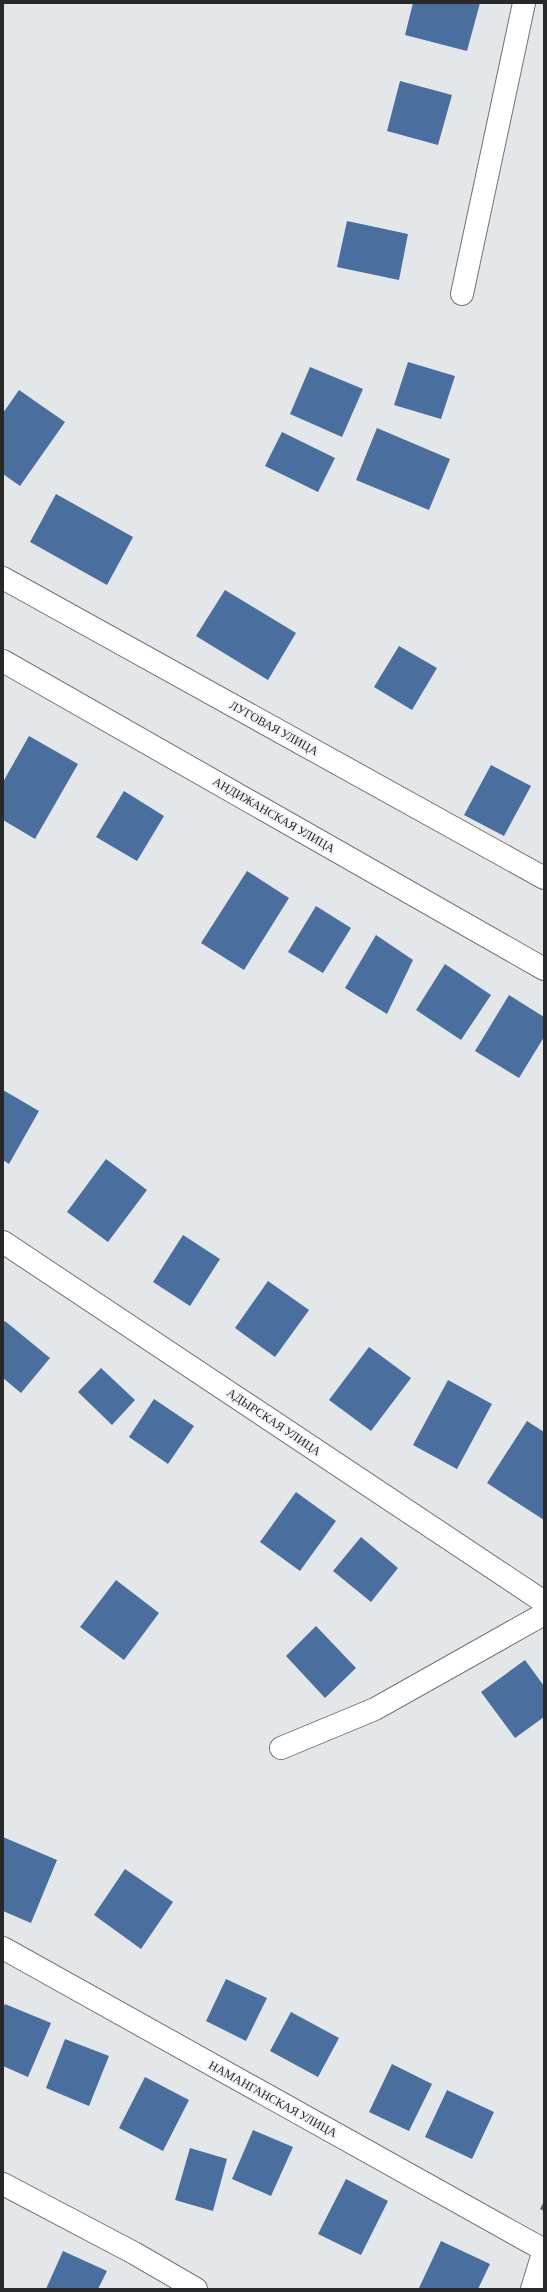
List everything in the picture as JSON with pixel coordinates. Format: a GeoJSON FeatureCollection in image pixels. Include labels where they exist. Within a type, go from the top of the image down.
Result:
{"type":"FeatureCollection","features":[{"type":"Feature","properties":{"kind":"street"},"geometry":{"type":"LineString","coordinates":[[462,294],[524,3]]}},
{"type":"Feature","properties":{"kind":"street","name":"ЛУГОВАЯ УЛИЦА"},"geometry":{"type":"LineString","coordinates":[[3,578],[544,878]]}},
{"type":"Feature","properties":{"kind":"street","name":"АНДИЖАНСКАЯ УЛИЦА"},"geometry":{"type":"LineString","coordinates":[[3,661],[544,969]]}},
{"type":"Feature","properties":{"kind":"street","name":"АДЫРСКАЯ УЛИЦА"},"geometry":{"type":"LineString","coordinates":[[3,1242],[544,1602]]}},
{"type":"Feature","properties":{"kind":"street"},"geometry":{"type":"LineString","coordinates":[[281,1748],[375,1709],[544,1614]]}},
{"type":"Feature","properties":{"kind":"street","name":"НАМАНГАНСКАЯ УЛИЦА"},"geometry":{"type":"LineString","coordinates":[[3,1948],[544,2250]]}},
{"type":"Feature","properties":{"kind":"street"},"geometry":{"type":"LineString","coordinates":[[3,2184],[134,2253],[196,2289]]}},
{"type":"Feature","properties":{"kind":"street"},"geometry":{"type":"LineString","coordinates":[[532,2289],[544,2250]]}},
{"type":"Feature","properties":{"kind":"building"},"geometry":{"type":"Polygon","coordinates":[[[413,3],[480,3],[467,51],[405,35],[413,3]]]}},
{"type":"Feature","properties":{"kind":"building"},"geometry":{"type":"Polygon","coordinates":[[[400,81],[452,95],[438,145],[387,131],[400,81]]]}},
{"type":"Feature","properties":{"kind":"building"},"geometry":{"type":"Polygon","coordinates":[[[347,221],[408,234],[399,280],[337,267],[347,221]]]}},
{"type":"Feature","properties":{"kind":"building"},"geometry":{"type":"Polygon","coordinates":[[[408,362],[455,376],[441,419],[394,405],[408,362]]]}},
{"type":"Feature","properties":{"kind":"building"},"geometry":{"type":"Polygon","coordinates":[[[310,367],[363,389],[342,437],[290,414],[310,367]]]}},
{"type":"Feature","properties":{"kind":"building"},"geometry":{"type":"Polygon","coordinates":[[[19,390],[65,422],[20,486],[3,474],[3,413],[19,390]]]}},
{"type":"Feature","properties":{"kind":"building"},"geometry":{"type":"Polygon","coordinates":[[[377,428],[450,459],[429,510],[356,480],[377,428]]]}},
{"type":"Feature","properties":{"kind":"building"},"geometry":{"type":"Polygon","coordinates":[[[282,432],[335,458],[318,492],[265,466],[282,432]]]}},
{"type":"Feature","properties":{"kind":"building"},"geometry":{"type":"Polygon","coordinates":[[[56,494],[133,537],[107,585],[30,542],[56,494]]]}},
{"type":"Feature","properties":{"kind":"building"},"geometry":{"type":"Polygon","coordinates":[[[225,590],[296,633],[268,680],[196,636],[225,590]]]}},
{"type":"Feature","properties":{"kind":"building"},"geometry":{"type":"Polygon","coordinates":[[[399,646],[437,668],[412,710],[374,687],[399,646]]]}},
{"type":"Feature","properties":{"kind":"building"},"geometry":{"type":"Polygon","coordinates":[[[29,736],[78,764],[35,839],[3,820],[3,782],[29,736]]]}},
{"type":"Feature","properties":{"kind":"building"},"geometry":{"type":"Polygon","coordinates":[[[491,765],[531,786],[504,836],[464,815],[491,765]]]}},
{"type":"Feature","properties":{"kind":"building"},"geometry":{"type":"Polygon","coordinates":[[[124,791],[164,816],[137,861],[96,837],[124,791]]]}},
{"type":"Feature","properties":{"kind":"building"},"geometry":{"type":"Polygon","coordinates":[[[247,871],[289,898],[244,970],[201,943],[247,871]]]}},
{"type":"Feature","properties":{"kind":"building"},"geometry":{"type":"Polygon","coordinates":[[[316,906],[351,928],[323,973],[288,952],[316,906]]]}},
{"type":"Feature","properties":{"kind":"building"},"geometry":{"type":"Polygon","coordinates":[[[376,935],[413,960],[387,1014],[345,988],[376,935]]]}},
{"type":"Feature","properties":{"kind":"building"},"geometry":{"type":"Polygon","coordinates":[[[445,964],[491,995],[461,1040],[416,1010],[445,964]]]}},
{"type":"Feature","properties":{"kind":"building"},"geometry":{"type":"Polygon","coordinates":[[[509,995],[544,1017],[544,1037],[519,1078],[475,1051],[509,995]]]}},
{"type":"Feature","properties":{"kind":"building"},"geometry":{"type":"Polygon","coordinates":[[[3,1090],[39,1111],[9,1164],[3,1160],[3,1090]]]}},
{"type":"Feature","properties":{"kind":"building"},"geometry":{"type":"Polygon","coordinates":[[[106,1159],[147,1190],[108,1242],[67,1212],[106,1159]]]}},
{"type":"Feature","properties":{"kind":"building"},"geometry":{"type":"Polygon","coordinates":[[[183,1235],[220,1259],[190,1306],[153,1282],[183,1235]]]}},
{"type":"Feature","properties":{"kind":"building"},"geometry":{"type":"Polygon","coordinates":[[[268,1281],[309,1310],[275,1357],[235,1328],[268,1281]]]}},
{"type":"Feature","properties":{"kind":"building"},"geometry":{"type":"Polygon","coordinates":[[[5,1321],[50,1358],[21,1393],[3,1378],[3,1323],[5,1321]]]}},
{"type":"Feature","properties":{"kind":"building"},"geometry":{"type":"Polygon","coordinates":[[[369,1347],[411,1378],[371,1431],[329,1400],[369,1347]]]}},
{"type":"Feature","properties":{"kind":"building"},"geometry":{"type":"Polygon","coordinates":[[[101,1368],[135,1400],[112,1425],[78,1392],[101,1368]]]}},
{"type":"Feature","properties":{"kind":"building"},"geometry":{"type":"Polygon","coordinates":[[[448,1380],[492,1404],[457,1469],[413,1445],[448,1380]]]}},
{"type":"Feature","properties":{"kind":"building"},"geometry":{"type":"Polygon","coordinates":[[[154,1399],[194,1426],[168,1464],[129,1437],[154,1399]]]}},
{"type":"Feature","properties":{"kind":"building"},"geometry":{"type":"Polygon","coordinates":[[[527,1421],[544,1432],[544,1520],[487,1483],[527,1421]]]}},
{"type":"Feature","properties":{"kind":"building"},"geometry":{"type":"Polygon","coordinates":[[[296,1492],[336,1521],[300,1571],[260,1542],[296,1492]]]}},
{"type":"Feature","properties":{"kind":"building"},"geometry":{"type":"Polygon","coordinates":[[[361,1537],[398,1568],[371,1602],[333,1571],[361,1537]]]}},
{"type":"Feature","properties":{"kind":"building"},"geometry":{"type":"Polygon","coordinates":[[[116,1580],[159,1613],[124,1660],[80,1627],[116,1580]]]}},
{"type":"Feature","properties":{"kind":"building"},"geometry":{"type":"Polygon","coordinates":[[[316,1626],[356,1668],[325,1698],[286,1656],[316,1626]]]}},
{"type":"Feature","properties":{"kind":"building"},"geometry":{"type":"Polygon","coordinates":[[[525,1660],[544,1686],[544,1717],[515,1738],[481,1692],[525,1660]]]}},
{"type":"Feature","properties":{"kind":"building"},"geometry":{"type":"Polygon","coordinates":[[[3,1837],[57,1860],[31,1923],[3,1911],[3,1837]]]}},
{"type":"Feature","properties":{"kind":"building"},"geometry":{"type":"Polygon","coordinates":[[[125,1869],[173,1902],[141,1949],[94,1915],[125,1869]]]}},
{"type":"Feature","properties":{"kind":"building"},"geometry":{"type":"Polygon","coordinates":[[[226,1979],[267,1998],[246,2041],[206,2021],[226,1979]]]}},
{"type":"Feature","properties":{"kind":"building"},"geometry":{"type":"Polygon","coordinates":[[[5,2004],[51,2023],[28,2077],[3,2066],[3,2008],[5,2004]]]}},
{"type":"Feature","properties":{"kind":"building"},"geometry":{"type":"Polygon","coordinates":[[[291,2012],[339,2038],[318,2077],[270,2051],[291,2012]]]}},
{"type":"Feature","properties":{"kind":"building"},"geometry":{"type":"Polygon","coordinates":[[[65,2039],[109,2056],[89,2106],[46,2088],[65,2039]]]}},
{"type":"Feature","properties":{"kind":"building"},"geometry":{"type":"Polygon","coordinates":[[[392,2064],[432,2084],[409,2131],[369,2112],[392,2064]]]}},
{"type":"Feature","properties":{"kind":"building"},"geometry":{"type":"Polygon","coordinates":[[[145,2077],[189,2100],[163,2151],[119,2128],[145,2077]]]}},
{"type":"Feature","properties":{"kind":"building"},"geometry":{"type":"Polygon","coordinates":[[[447,2090],[494,2112],[472,2159],[425,2137],[447,2090]]]}},
{"type":"Feature","properties":{"kind":"building"},"geometry":{"type":"Polygon","coordinates":[[[253,2130],[293,2147],[271,2196],[232,2179],[253,2130]]]}},
{"type":"Feature","properties":{"kind":"building"},"geometry":{"type":"Polygon","coordinates":[[[190,2148],[227,2159],[213,2211],[175,2200],[190,2148]]]}},
{"type":"Feature","properties":{"kind":"building"},"geometry":{"type":"Polygon","coordinates":[[[346,2179],[388,2201],[361,2255],[318,2234],[346,2179]]]}},
{"type":"Feature","properties":{"kind":"building"},"geometry":{"type":"Polygon","coordinates":[[[544,2201],[544,2211],[540,2209],[544,2201]]]}},
{"type":"Feature","properties":{"kind":"building"},"geometry":{"type":"Polygon","coordinates":[[[441,2241],[490,2264],[478,2289],[419,2288],[441,2241]]]}},
{"type":"Feature","properties":{"kind":"building"},"geometry":{"type":"Polygon","coordinates":[[[63,2251],[107,2271],[98,2289],[46,2289],[63,2251]]]}}]}
